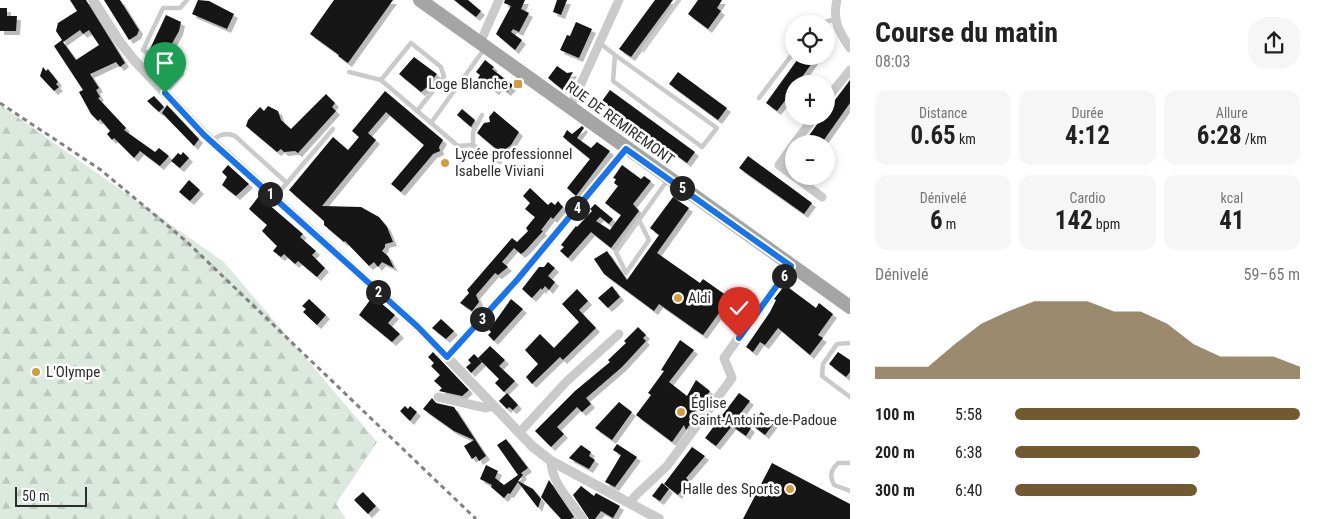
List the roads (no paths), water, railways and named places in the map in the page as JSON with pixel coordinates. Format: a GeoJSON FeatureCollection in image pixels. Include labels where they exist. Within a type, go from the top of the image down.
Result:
{"type":"FeatureCollection","features":[{"type":"Feature","properties":{"kind":"main road","name":"RUE DE REMIREMONT"},"geometry":{"type":"LineString","coordinates":[[420,0],[626,149],[850,307]]}},
{"type":"Feature","properties":{"kind":"street"},"geometry":{"type":"LineString","coordinates":[[93,0],[119,41],[165,93],[212,141],[418,327],[532,446],[551,461],[660,519]]}},
{"type":"Feature","properties":{"kind":"street"},"geometry":{"type":"LineString","coordinates":[[483,45],[499,0]]}},
{"type":"Feature","properties":{"kind":"street"},"geometry":{"type":"LineString","coordinates":[[570,108],[620,0]]}},
{"type":"Feature","properties":{"kind":"street"},"geometry":{"type":"LineString","coordinates":[[837,0],[835,18],[837,28],[850,48]]}},
{"type":"Feature","properties":{"kind":"street"},"geometry":{"type":"LineString","coordinates":[[835,89],[850,70]]}},
{"type":"Feature","properties":{"kind":"street"},"geometry":{"type":"LineString","coordinates":[[447,357],[517,280],[626,149]]}},
{"type":"Feature","properties":{"kind":"street"},"geometry":{"type":"LineString","coordinates":[[785,157],[779,165],[785,169]]}},
{"type":"Feature","properties":{"kind":"street"},"geometry":{"type":"LineString","coordinates":[[806,185],[822,197]]}},
{"type":"Feature","properties":{"kind":"street"},"geometry":{"type":"LineString","coordinates":[[630,504],[635,496],[667,466],[732,378],[724,358],[791,266]]}},
{"type":"Feature","properties":{"kind":"street"},"geometry":{"type":"LineString","coordinates":[[519,433],[567,381],[619,334]]}},
{"type":"Feature","properties":{"kind":"street"},"geometry":{"type":"LineString","coordinates":[[438,397],[486,408],[494,406]]}},
{"type":"Feature","properties":{"kind":"street"},"geometry":{"type":"LineString","coordinates":[[551,461],[551,468],[561,489],[583,519]]}},
{"type":"Feature","properties":{"kind":"lane"},"geometry":{"type":"LineString","coordinates":[[165,93],[182,74],[143,50],[163,8],[180,8],[187,0]]}},
{"type":"Feature","properties":{"kind":"lane"},"geometry":{"type":"LineString","coordinates":[[643,50],[679,0]]}},
{"type":"Feature","properties":{"kind":"lane"},"geometry":{"type":"LineString","coordinates":[[381,80],[411,43],[441,67],[444,77],[416,111]]}},
{"type":"Feature","properties":{"kind":"lane"},"geometry":{"type":"LineString","coordinates":[[601,44],[615,54],[717,128],[702,147],[613,81],[615,54]]}},
{"type":"Feature","properties":{"kind":"lane"},"geometry":{"type":"LineString","coordinates":[[431,123],[483,45]]}},
{"type":"Feature","properties":{"kind":"lane"},"geometry":{"type":"LineString","coordinates":[[759,98],[785,64]]}},
{"type":"Feature","properties":{"kind":"lane"},"geometry":{"type":"LineString","coordinates":[[349,72],[381,80],[458,146],[473,145],[500,162]]}},
{"type":"Feature","properties":{"kind":"lane"},"geometry":{"type":"LineString","coordinates":[[473,145],[473,132],[482,115]]}},
{"type":"Feature","properties":{"kind":"lane"},"geometry":{"type":"LineString","coordinates":[[274,198],[332,129]]}},
{"type":"Feature","properties":{"kind":"lane"},"geometry":{"type":"LineString","coordinates":[[212,141],[217,136],[230,134],[235,136],[287,183]]}},
{"type":"Feature","properties":{"kind":"lane"},"geometry":{"type":"LineString","coordinates":[[639,220],[649,240],[626,273],[616,252],[664,185]]}},
{"type":"Feature","properties":{"kind":"lane"},"geometry":{"type":"LineString","coordinates":[[850,343],[837,344],[823,364],[822,376],[850,397]]}},
{"type":"Feature","properties":{"kind":"lane"},"geometry":{"type":"LineString","coordinates":[[850,463],[838,462],[832,470],[831,478],[834,485],[850,491]]}},
{"type":"Feature","properties":{"kind":"railway"},"geometry":{"type":"LineString","coordinates":[[0,103],[101,170],[186,241],[476,519]]}},
{"type":"Feature","properties":{"kind":"place","name":"Loge Blanche"},"geometry":{"type":"Point","coordinates":[518,84]}},
{"type":"Feature","properties":{"kind":"place","name":"Lycée professionnel Isabelle Viviani"},"geometry":{"type":"Point","coordinates":[445,163]}},
{"type":"Feature","properties":{"kind":"place","name":"Aldi"},"geometry":{"type":"Point","coordinates":[678,298]}},
{"type":"Feature","properties":{"kind":"place","name":"L'Olympe"},"geometry":{"type":"Point","coordinates":[36,372]}},
{"type":"Feature","properties":{"kind":"place","name":"Église Saint-Antoine-de-Padoue"},"geometry":{"type":"Point","coordinates":[681,412]}},
{"type":"Feature","properties":{"kind":"place","name":"Halle des Sports"},"geometry":{"type":"Point","coordinates":[790,489]}}]}
